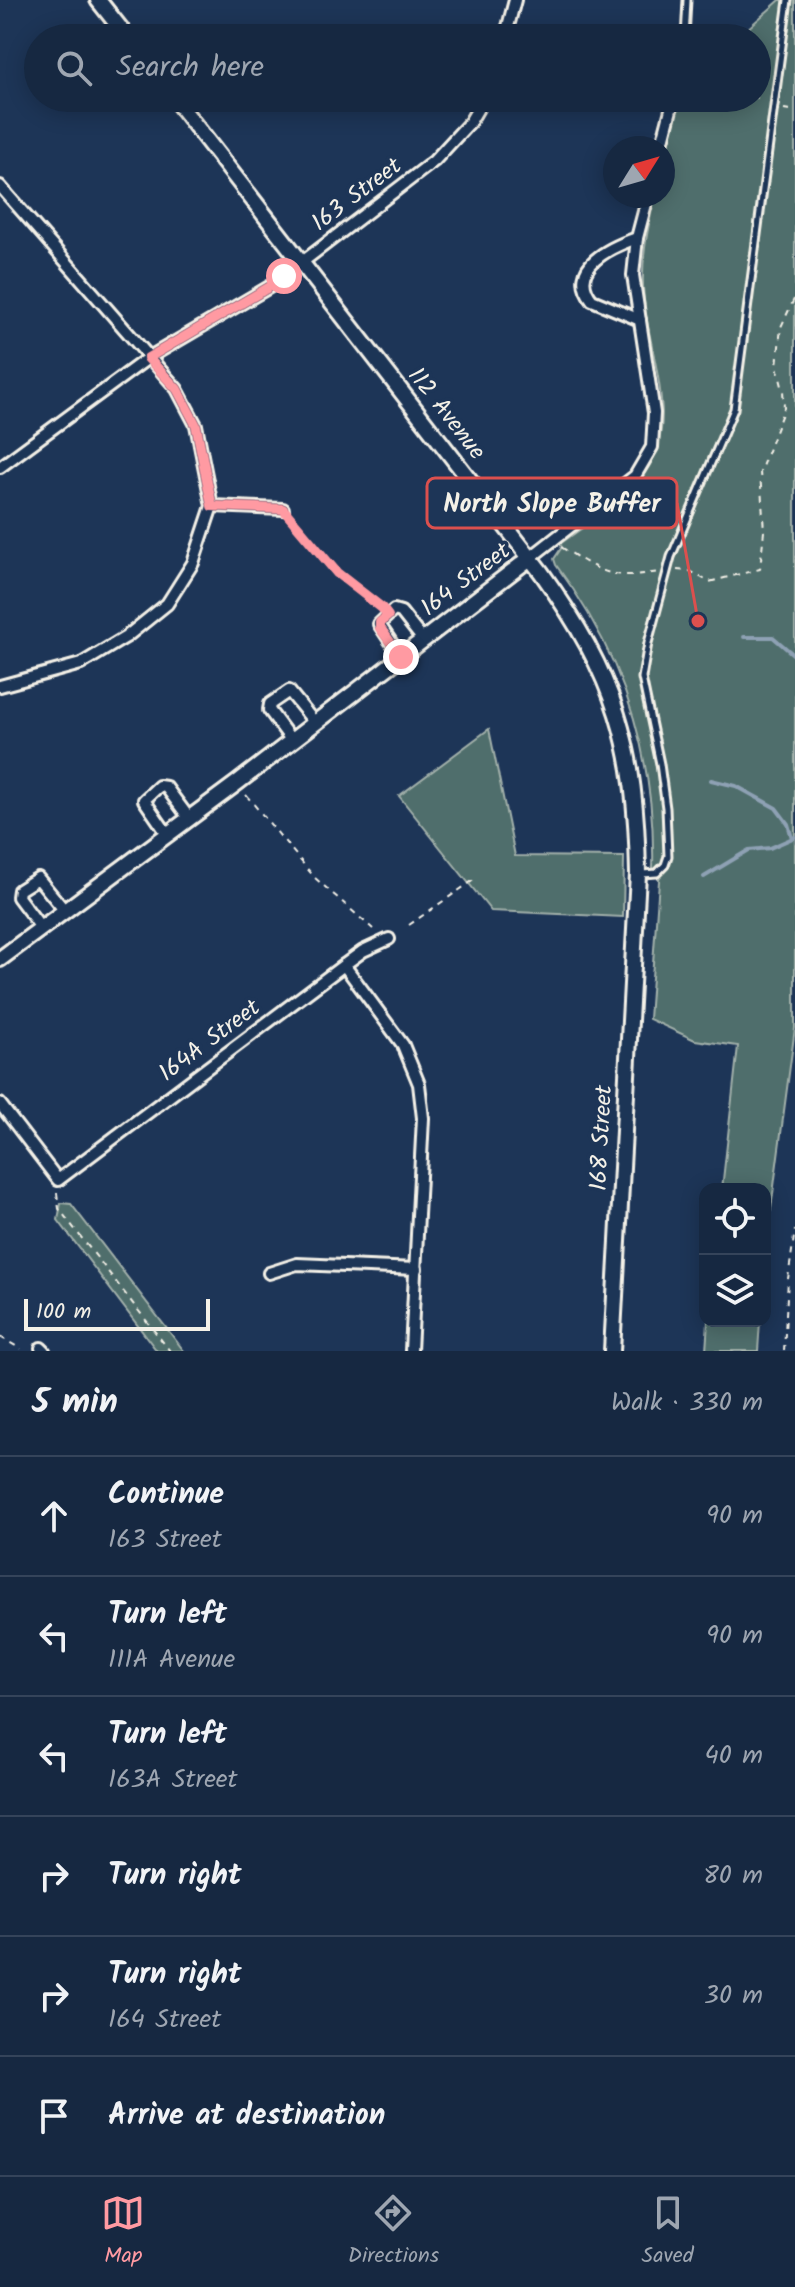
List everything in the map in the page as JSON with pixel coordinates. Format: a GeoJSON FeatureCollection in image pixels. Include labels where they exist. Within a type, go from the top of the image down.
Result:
{"type":"FeatureCollection","features":[{"type":"Feature","properties":{"kind":"street"},"geometry":{"type":"LineString","coordinates":[[98,0],[117,24]]}},
{"type":"Feature","properties":{"kind":"street"},"geometry":{"type":"LineString","coordinates":[[509,24],[515,0]]}},
{"type":"Feature","properties":{"kind":"street","name":"112 Avenue"},"geometry":{"type":"LineString","coordinates":[[185,112],[530,558],[583,634],[619,717],[633,776],[637,820],[636,927]]}},
{"type":"Feature","properties":{"kind":"street","name":"163 Street"},"geometry":{"type":"LineString","coordinates":[[0,467],[148,358],[271,286],[434,161],[476,112]]}},
{"type":"Feature","properties":{"kind":"street"},"geometry":{"type":"LineString","coordinates":[[664,136],[670,112]]}},
{"type":"Feature","properties":{"kind":"street"},"geometry":{"type":"LineString","coordinates":[[0,186],[177,389],[196,425],[212,506],[193,563],[167,604],[126,637],[81,664],[0,686]]}},
{"type":"Feature","properties":{"kind":"street","name":"164 Street"},"geometry":{"type":"LineString","coordinates":[[0,959],[292,741],[635,476],[648,456],[654,436],[654,413],[633,275],[637,238],[645,208]]}},
{"type":"Feature","properties":{"kind":"street"},"geometry":{"type":"LineString","coordinates":[[637,238],[594,260],[583,280],[592,300],[640,320]]}},
{"type":"Feature","properties":{"kind":"street"},"geometry":{"type":"LineString","coordinates":[[212,506],[283,509]]}},
{"type":"Feature","properties":{"kind":"street","name":"164 Street"},"geometry":{"type":"LineString","coordinates":[[401,657],[380,628],[380,622],[394,610],[401,612],[423,640]]}},
{"type":"Feature","properties":{"kind":"street"},"geometry":{"type":"LineString","coordinates":[[292,741],[269,710],[270,704],[285,692],[292,693],[315,723]]}},
{"type":"Feature","properties":{"kind":"street"},"geometry":{"type":"LineString","coordinates":[[168,835],[145,803],[145,797],[159,786],[166,787],[189,818]]}},
{"type":"Feature","properties":{"kind":"street"},"geometry":{"type":"LineString","coordinates":[[42,929],[18,897],[19,890],[38,878],[65,911]]}},
{"type":"Feature","properties":{"kind":"street","name":"168 Street"},"geometry":{"type":"LineString","coordinates":[[612,1351],[636,927]]}},
{"type":"Feature","properties":{"kind":"street","name":"164A Street"},"geometry":{"type":"LineString","coordinates":[[57,1184],[344,965],[363,951],[389,939]]}},
{"type":"Feature","properties":{"kind":"street"},"geometry":{"type":"LineString","coordinates":[[344,965],[403,1045],[419,1084],[423,1118],[411,1351]]}},
{"type":"Feature","properties":{"kind":"street"},"geometry":{"type":"LineString","coordinates":[[0,1104],[57,1184]]}},
{"type":"Feature","properties":{"kind":"street"},"geometry":{"type":"LineString","coordinates":[[269,1273],[297,1264],[416,1269]]}},
{"type":"Feature","properties":{"kind":"lane"},"geometry":{"type":"LineString","coordinates":[[686,24],[687,0]]}},
{"type":"Feature","properties":{"kind":"lane"},"geometry":{"type":"LineString","coordinates":[[638,874],[657,873],[668,856],[662,775],[642,678],[648,643],[671,557],[734,409],[788,0]]}},
{"type":"Feature","properties":{"kind":"path"},"geometry":{"type":"LineString","coordinates":[[774,106],[795,111]]}},
{"type":"Feature","properties":{"kind":"path"},"geometry":{"type":"LineString","coordinates":[[560,546],[603,573],[642,575],[683,569],[709,582],[760,569],[764,531],[760,472],[784,408],[777,366],[781,327],[795,297]]}},
{"type":"Feature","properties":{"kind":"path"},"geometry":{"type":"LineString","coordinates":[[283,509],[337,573],[388,616]]}},
{"type":"Feature","properties":{"kind":"path"},"geometry":{"type":"LineString","coordinates":[[243,791],[315,878],[373,929]]}},
{"type":"Feature","properties":{"kind":"path"},"geometry":{"type":"LineString","coordinates":[[409,925],[478,877]]}},
{"type":"Feature","properties":{"kind":"path"},"geometry":{"type":"LineString","coordinates":[[57,1184],[59,1209],[170,1351]]}},
{"type":"Feature","properties":{"kind":"path"},"geometry":{"type":"LineString","coordinates":[[784,1351],[788,1279],[795,1230]]}},
{"type":"Feature","properties":{"kind":"path"},"geometry":{"type":"LineString","coordinates":[[0,1337],[21,1349]]}},
{"type":"Feature","properties":{"kind":"green space"},"geometry":{"type":"Polygon","coordinates":[[[780,0],[795,0],[795,1028],[771,1209],[771,1183],[723,1183],[738,1046],[695,1040],[649,1019],[660,867],[653,870],[649,787],[642,748],[631,709],[600,635],[554,559],[562,547],[560,544],[605,512],[636,484],[655,453],[661,432],[660,388],[644,300],[644,261],[653,208],[675,208],[675,136],[670,136],[676,112],[771,112],[771,24],[753,24],[780,0]]]}},
{"type":"Feature","properties":{"kind":"green space"},"geometry":{"type":"Polygon","coordinates":[[[489,729],[515,856],[624,857],[623,917],[491,911],[399,796],[489,729]]]}},
{"type":"Feature","properties":{"kind":"green space"},"geometry":{"type":"Polygon","coordinates":[[[61,1203],[71,1204],[184,1351],[157,1351],[58,1220],[61,1203]]]}},
{"type":"Feature","properties":{"kind":"green space"},"geometry":{"type":"Polygon","coordinates":[[[708,1327],[760,1327],[758,1351],[706,1351],[708,1327]]]}},
{"type":"Feature","properties":{"kind":"waterway"},"geometry":{"type":"LineString","coordinates":[[744,637],[773,637],[795,656]]}},
{"type":"Feature","properties":{"kind":"waterway"},"geometry":{"type":"LineString","coordinates":[[711,780],[736,786],[776,808],[788,824],[792,838]]}},
{"type":"Feature","properties":{"kind":"waterway"},"geometry":{"type":"LineString","coordinates":[[704,877],[749,850],[770,848],[795,837]]}},
{"type":"Feature","properties":{"kind":"place","name":"North Slope Buffer"},"geometry":{"type":"Point","coordinates":[698,621]}},
{"type":"Feature","properties":{"kind":"route"},"geometry":{"type":"LineString","coordinates":[[284,276],[148,358],[177,389],[196,425],[212,506],[283,509],[337,573],[382,608],[388,616],[380,622],[380,628],[401,657]]}}]}
